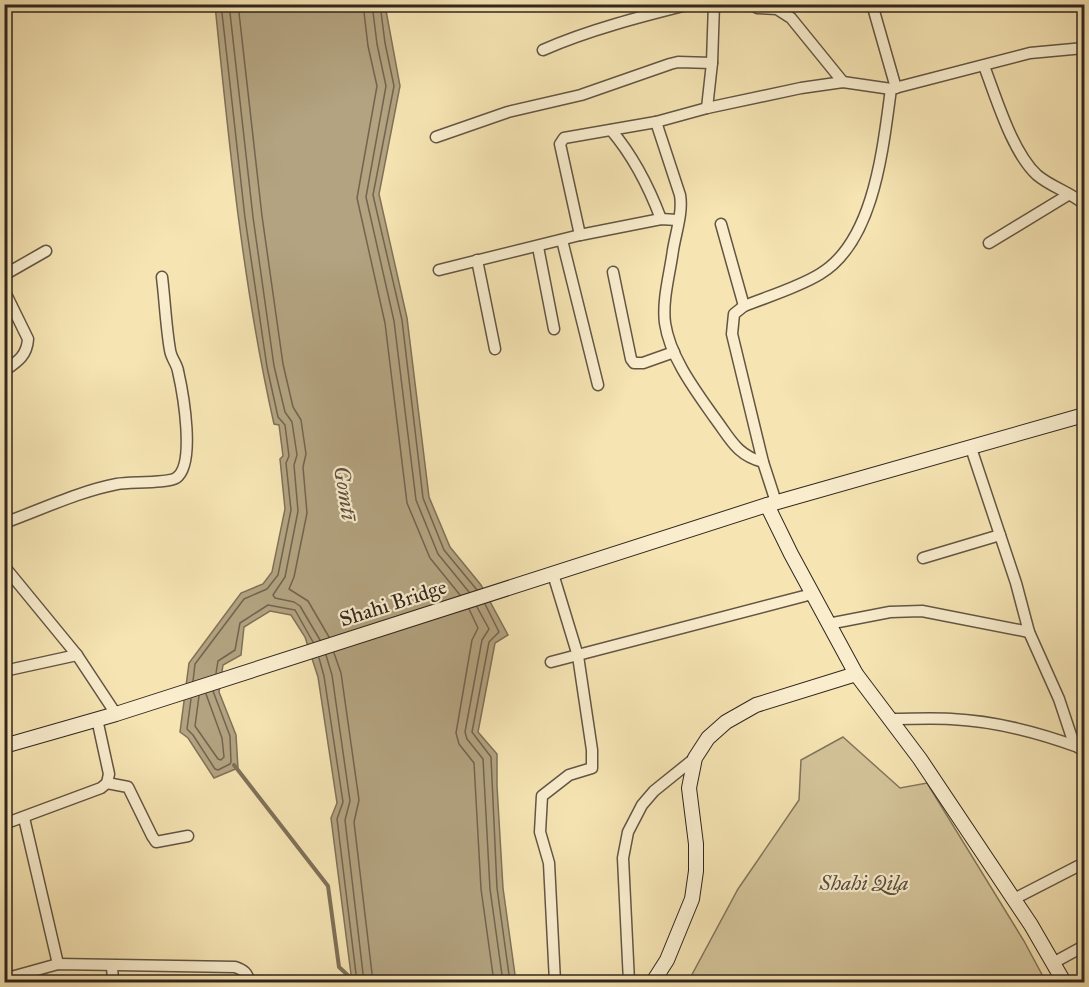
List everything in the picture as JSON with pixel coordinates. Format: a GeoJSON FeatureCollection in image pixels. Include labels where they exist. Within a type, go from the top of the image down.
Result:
{"type":"FeatureCollection","features":[{"type":"Feature","properties":{"kind":"street"},"geometry":{"type":"LineString","coordinates":[[543,50],[565,40],[691,4]]}},
{"type":"Feature","properties":{"kind":"street"},"geometry":{"type":"LineString","coordinates":[[707,108],[712,63],[714,4]]}},
{"type":"Feature","properties":{"kind":"street"},"geometry":{"type":"LineString","coordinates":[[872,4],[894,88],[871,195],[859,228],[841,256],[822,273],[744,306],[734,314],[732,334],[772,503],[812,594],[856,674],[921,759],[1014,899],[1064,982]]}},
{"type":"Feature","properties":{"kind":"street"},"geometry":{"type":"LineString","coordinates":[[757,8],[777,9],[791,18],[843,82]]}},
{"type":"Feature","properties":{"kind":"street"},"geometry":{"type":"LineString","coordinates":[[580,235],[560,144],[561,139],[656,122],[707,108],[801,88],[843,82],[894,88],[1030,53],[1084,48]]}},
{"type":"Feature","properties":{"kind":"street"},"geometry":{"type":"LineString","coordinates":[[436,137],[508,112],[581,95],[670,64],[678,62],[712,63]]}},
{"type":"Feature","properties":{"kind":"street"},"geometry":{"type":"LineString","coordinates":[[984,66],[1024,161],[1053,187],[1068,195],[1083,199]]}},
{"type":"Feature","properties":{"kind":"street"},"geometry":{"type":"LineString","coordinates":[[656,122],[680,195],[681,206],[666,302],[665,323],[674,352],[700,398],[737,449],[748,458],[763,462]]}},
{"type":"Feature","properties":{"kind":"street"},"geometry":{"type":"LineString","coordinates":[[611,130],[627,149],[651,193],[661,219]]}},
{"type":"Feature","properties":{"kind":"street"},"geometry":{"type":"LineString","coordinates":[[989,243],[1068,195]]}},
{"type":"Feature","properties":{"kind":"street"},"geometry":{"type":"LineString","coordinates":[[439,270],[580,235],[661,219],[678,220]]}},
{"type":"Feature","properties":{"kind":"street"},"geometry":{"type":"LineString","coordinates":[[722,224],[744,306]]}},
{"type":"Feature","properties":{"kind":"street"},"geometry":{"type":"LineString","coordinates":[[562,240],[598,385]]}},
{"type":"Feature","properties":{"kind":"street"},"geometry":{"type":"LineString","coordinates":[[538,247],[554,329]]}},
{"type":"Feature","properties":{"kind":"street"},"geometry":{"type":"LineString","coordinates":[[4,275],[46,251]]}},
{"type":"Feature","properties":{"kind":"street"},"geometry":{"type":"LineString","coordinates":[[477,260],[495,349]]}},
{"type":"Feature","properties":{"kind":"street"},"geometry":{"type":"LineString","coordinates":[[613,272],[634,363],[643,363],[674,352]]}},
{"type":"Feature","properties":{"kind":"street"},"geometry":{"type":"LineString","coordinates":[[4,523],[106,486],[134,481],[169,480],[176,478],[181,472],[185,464],[186,435],[178,370],[170,350],[162,278]]}},
{"type":"Feature","properties":{"kind":"street"},"geometry":{"type":"LineString","coordinates":[[4,290],[28,339],[24,356],[4,371]]}},
{"type":"Feature","properties":{"kind":"street","name":"Shahi Bridge"},"geometry":{"type":"LineString","coordinates":[[4,746],[116,714],[772,503],[1084,415]]}},
{"type":"Feature","properties":{"kind":"street"},"geometry":{"type":"LineString","coordinates":[[971,448],[1016,584],[1029,632],[1059,699],[1072,738],[1081,750]]}},
{"type":"Feature","properties":{"kind":"street"},"geometry":{"type":"LineString","coordinates":[[923,558],[1000,535]]}},
{"type":"Feature","properties":{"kind":"street"},"geometry":{"type":"LineString","coordinates":[[4,566],[76,655],[116,714]]}},
{"type":"Feature","properties":{"kind":"street"},"geometry":{"type":"LineString","coordinates":[[553,574],[578,656],[592,750],[592,768],[569,775],[542,796],[540,832],[549,863],[549,903],[555,982]]}},
{"type":"Feature","properties":{"kind":"street"},"geometry":{"type":"LineString","coordinates":[[551,662],[812,594]]}},
{"type":"Feature","properties":{"kind":"street"},"geometry":{"type":"LineString","coordinates":[[828,624],[890,612],[922,611],[1029,632]]}},
{"type":"Feature","properties":{"kind":"street"},"geometry":{"type":"LineString","coordinates":[[4,671],[76,655]]}},
{"type":"Feature","properties":{"kind":"street"},"geometry":{"type":"LineString","coordinates":[[629,982],[623,858],[628,832],[642,805],[654,791],[695,758],[708,738],[726,722],[756,705],[856,674]]}},
{"type":"Feature","properties":{"kind":"street"},"geometry":{"type":"LineString","coordinates":[[4,824],[101,788],[107,783],[109,774],[97,719]]}},
{"type":"Feature","properties":{"kind":"street"},"geometry":{"type":"LineString","coordinates":[[891,719],[952,719],[1013,727],[1043,734],[1081,750]]}},
{"type":"Feature","properties":{"kind":"street"},"geometry":{"type":"LineString","coordinates":[[653,982],[667,960],[692,899],[696,871],[696,844],[689,788],[695,758]]}},
{"type":"Feature","properties":{"kind":"street"},"geometry":{"type":"LineString","coordinates":[[107,783],[128,787],[156,842],[188,836]]}},
{"type":"Feature","properties":{"kind":"street"},"geometry":{"type":"LineString","coordinates":[[24,818],[58,964]]}},
{"type":"Feature","properties":{"kind":"street"},"geometry":{"type":"LineString","coordinates":[[1014,899],[1084,863]]}},
{"type":"Feature","properties":{"kind":"street"},"geometry":{"type":"LineString","coordinates":[[1053,963],[1084,946]]}},
{"type":"Feature","properties":{"kind":"street"},"geometry":{"type":"LineString","coordinates":[[4,979],[58,964],[236,967],[248,975],[249,982]]}},
{"type":"Feature","properties":{"kind":"street"},"geometry":{"type":"LineString","coordinates":[[112,966],[113,982]]}},
{"type":"Feature","properties":{"kind":"green space","name":"Shahi Qila"},"geometry":{"type":"Polygon","coordinates":[[[843,737],[900,788],[927,783],[1024,941],[1046,982],[688,982],[738,889],[799,800],[801,760],[843,737]]]}},
{"type":"Feature","properties":{"kind":"water","name":"Gomtī"},"geometry":{"type":"Polygon","coordinates":[[[215,5],[385,5],[400,86],[379,194],[407,318],[429,497],[450,547],[481,585],[508,635],[495,643],[478,732],[497,754],[503,888],[516,982],[352,982],[331,818],[337,803],[318,677],[305,637],[291,615],[270,611],[244,627],[241,655],[223,665],[219,692],[236,735],[238,768],[214,778],[188,738],[180,732],[189,663],[241,593],[263,584],[272,572],[285,509],[279,425],[274,424],[245,268],[215,5]]]}},
{"type":"Feature","properties":{"kind":"waterway"},"geometry":{"type":"LineString","coordinates":[[234,765],[328,886],[339,967],[355,982]]}}]}
